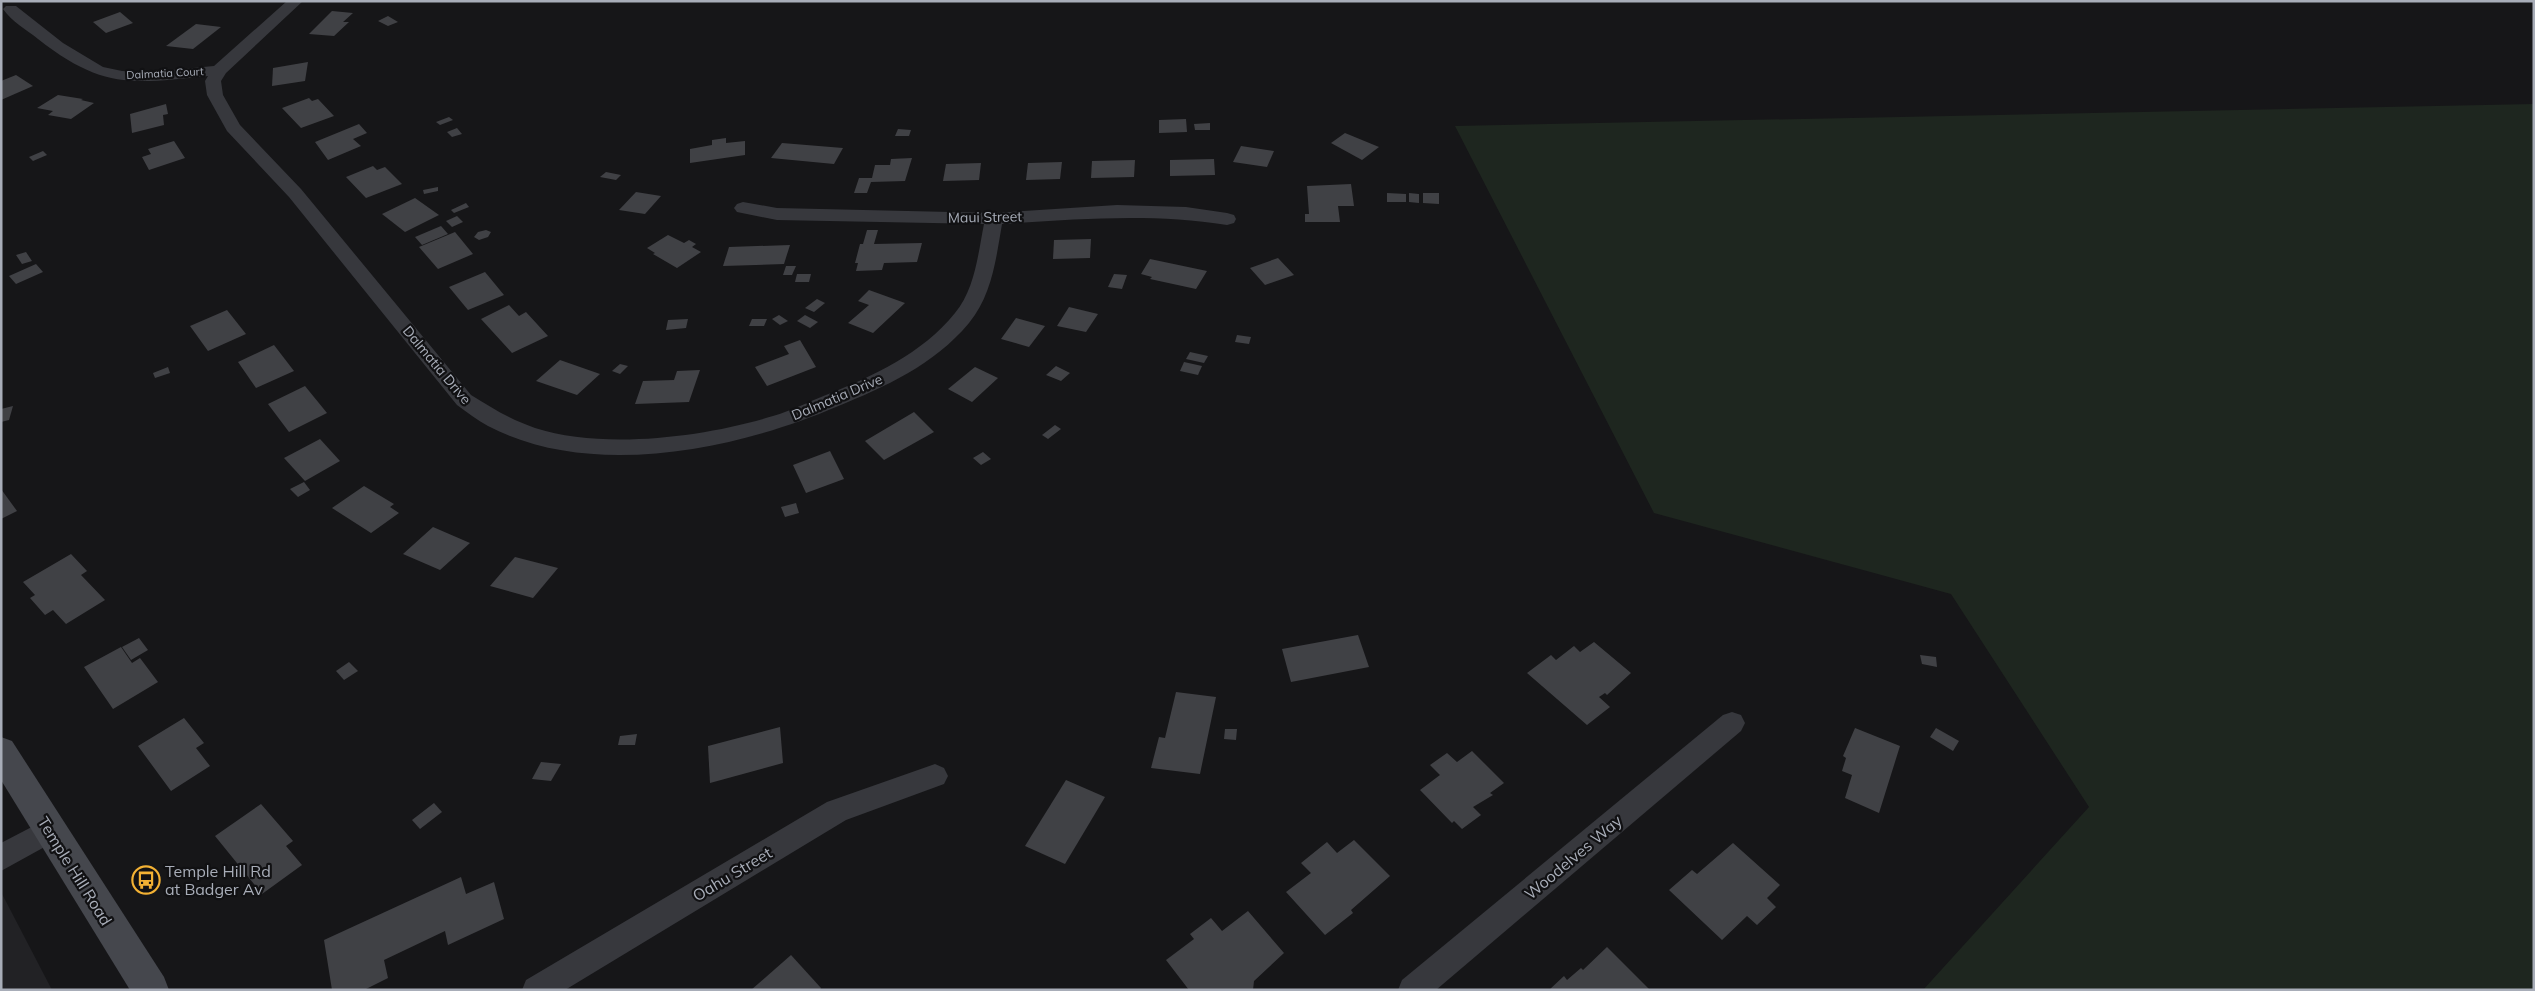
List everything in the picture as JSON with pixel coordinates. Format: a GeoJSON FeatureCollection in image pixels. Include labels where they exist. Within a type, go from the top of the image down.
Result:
{"type":"FeatureCollection","features":[{"type":"Feature","properties":{"kind":"main road","name":"Temple Hill Road"},"geometry":{"type":"LineString","coordinates":[[1,751],[151,990]]}},
{"type":"Feature","properties":{"kind":"street"},"geometry":{"type":"LineString","coordinates":[[219,70],[296,1]]}},
{"type":"Feature","properties":{"kind":"street","name":"Dalmatia Court"},"geometry":{"type":"LineString","coordinates":[[11,9],[58,46],[99,71],[133,76],[219,70]]}},
{"type":"Feature","properties":{"kind":"street","name":"Dalmatia Drive"},"geometry":{"type":"LineString","coordinates":[[219,70],[213,81],[215,95],[233,127],[295,193],[464,400],[482,415],[543,437],[577,443],[619,446],[651,447],[683,443],[767,426],[884,378],[915,360],[963,317],[980,282],[994,219]]}},
{"type":"Feature","properties":{"kind":"street","name":"Maui Street"},"geometry":{"type":"LineString","coordinates":[[743,208],[777,214],[994,219],[1117,211],[1186,213],[1227,219]]}},
{"type":"Feature","properties":{"kind":"street","name":"Woodelves Way"},"geometry":{"type":"LineString","coordinates":[[1413,990],[1732,723]]}},
{"type":"Feature","properties":{"kind":"street","name":"Oahu Street"},"geometry":{"type":"LineString","coordinates":[[537,990],[837,811],[935,776]]}},
{"type":"Feature","properties":{"kind":"street"},"geometry":{"type":"LineString","coordinates":[[1,858],[49,830]]}},
{"type":"Feature","properties":{"kind":"shaded area"},"geometry":{"type":"Polygon","coordinates":[[[2534,104],[2534,990],[1923,990],[2089,807],[1951,594],[1654,513],[1455,126],[2534,104]]]}},
{"type":"Feature","properties":{"kind":"shaded area"},"geometry":{"type":"Polygon","coordinates":[[[1,892],[52,990],[1,990],[1,892]]]}},
{"type":"Feature","properties":{"kind":"building"},"geometry":{"type":"Polygon","coordinates":[[[332,11],[353,13],[343,22],[349,22],[334,36],[309,34],[332,11]]]}},
{"type":"Feature","properties":{"kind":"building"},"geometry":{"type":"Polygon","coordinates":[[[120,12],[133,23],[106,33],[93,22],[120,12]]]}},
{"type":"Feature","properties":{"kind":"building"},"geometry":{"type":"Polygon","coordinates":[[[388,16],[398,22],[388,26],[378,21],[388,16]]]}},
{"type":"Feature","properties":{"kind":"building"},"geometry":{"type":"Polygon","coordinates":[[[196,24],[221,27],[193,49],[166,46],[196,24]]]}},
{"type":"Feature","properties":{"kind":"building"},"geometry":{"type":"Polygon","coordinates":[[[308,62],[305,81],[272,86],[273,68],[308,62]]]}},
{"type":"Feature","properties":{"kind":"building"},"geometry":{"type":"Polygon","coordinates":[[[16,75],[33,86],[1,100],[1,81],[16,75]]]}},
{"type":"Feature","properties":{"kind":"building"},"geometry":{"type":"Polygon","coordinates":[[[58,95],[83,99],[81,100],[94,103],[71,119],[48,115],[53,111],[37,108],[58,95]]]}},
{"type":"Feature","properties":{"kind":"building"},"geometry":{"type":"Polygon","coordinates":[[[309,98],[312,101],[318,99],[334,116],[301,128],[282,108],[309,98]]]}},
{"type":"Feature","properties":{"kind":"building"},"geometry":{"type":"Polygon","coordinates":[[[166,104],[168,114],[163,115],[164,125],[132,133],[130,114],[166,104]]]}},
{"type":"Feature","properties":{"kind":"building"},"geometry":{"type":"Polygon","coordinates":[[[449,117],[453,120],[440,125],[436,122],[449,117]]]}},
{"type":"Feature","properties":{"kind":"building"},"geometry":{"type":"Polygon","coordinates":[[[1186,119],[1187,132],[1159,133],[1159,120],[1186,119]]]}},
{"type":"Feature","properties":{"kind":"building"},"geometry":{"type":"Polygon","coordinates":[[[1210,123],[1210,130],[1195,130],[1194,124],[1210,123]]]}},
{"type":"Feature","properties":{"kind":"building"},"geometry":{"type":"Polygon","coordinates":[[[359,124],[367,133],[353,139],[361,146],[328,160],[315,142],[359,124]]]}},
{"type":"Feature","properties":{"kind":"building"},"geometry":{"type":"Polygon","coordinates":[[[457,128],[462,134],[452,137],[447,132],[457,128]]]}},
{"type":"Feature","properties":{"kind":"building"},"geometry":{"type":"Polygon","coordinates":[[[898,129],[911,130],[909,136],[895,136],[898,129]]]}},
{"type":"Feature","properties":{"kind":"building"},"geometry":{"type":"Polygon","coordinates":[[[1345,133],[1379,147],[1362,160],[1331,143],[1345,133]]]}},
{"type":"Feature","properties":{"kind":"building"},"geometry":{"type":"Polygon","coordinates":[[[726,138],[726,143],[745,141],[745,155],[690,163],[690,149],[712,145],[712,140],[726,138]]]}},
{"type":"Feature","properties":{"kind":"building"},"geometry":{"type":"Polygon","coordinates":[[[174,141],[185,158],[149,170],[142,157],[151,154],[148,149],[174,141]]]}},
{"type":"Feature","properties":{"kind":"building"},"geometry":{"type":"Polygon","coordinates":[[[782,143],[843,148],[834,164],[771,158],[782,143]]]}},
{"type":"Feature","properties":{"kind":"building"},"geometry":{"type":"Polygon","coordinates":[[[1241,146],[1274,151],[1267,167],[1233,162],[1241,146]]]}},
{"type":"Feature","properties":{"kind":"building"},"geometry":{"type":"Polygon","coordinates":[[[43,151],[47,155],[33,161],[29,157],[43,151]]]}},
{"type":"Feature","properties":{"kind":"building"},"geometry":{"type":"Polygon","coordinates":[[[912,158],[905,181],[871,182],[867,193],[854,193],[859,178],[872,178],[875,165],[890,165],[891,159],[912,158]]]}},
{"type":"Feature","properties":{"kind":"building"},"geometry":{"type":"Polygon","coordinates":[[[1214,159],[1215,175],[1170,176],[1170,160],[1214,159]]]}},
{"type":"Feature","properties":{"kind":"building"},"geometry":{"type":"Polygon","coordinates":[[[1135,160],[1134,177],[1091,178],[1092,161],[1135,160]]]}},
{"type":"Feature","properties":{"kind":"building"},"geometry":{"type":"Polygon","coordinates":[[[1062,162],[1060,179],[1026,180],[1028,163],[1062,162]]]}},
{"type":"Feature","properties":{"kind":"building"},"geometry":{"type":"Polygon","coordinates":[[[981,163],[979,180],[943,181],[946,164],[981,163]]]}},
{"type":"Feature","properties":{"kind":"building"},"geometry":{"type":"Polygon","coordinates":[[[373,166],[377,170],[385,167],[402,184],[366,198],[346,177],[373,166]]]}},
{"type":"Feature","properties":{"kind":"building"},"geometry":{"type":"Polygon","coordinates":[[[606,172],[621,175],[616,180],[600,177],[606,172]]]}},
{"type":"Feature","properties":{"kind":"building"},"geometry":{"type":"Polygon","coordinates":[[[1351,184],[1354,206],[1338,206],[1340,222],[1305,222],[1305,214],[1309,214],[1307,186],[1351,184]]]}},
{"type":"Feature","properties":{"kind":"building"},"geometry":{"type":"Polygon","coordinates":[[[438,187],[438,191],[424,194],[423,190],[438,187]]]}},
{"type":"Feature","properties":{"kind":"building"},"geometry":{"type":"Polygon","coordinates":[[[636,192],[661,196],[645,214],[619,210],[636,192]]]}},
{"type":"Feature","properties":{"kind":"building"},"geometry":{"type":"Polygon","coordinates":[[[1387,193],[1406,194],[1406,202],[1387,202],[1387,193]]]}},
{"type":"Feature","properties":{"kind":"building"},"geometry":{"type":"Polygon","coordinates":[[[1409,193],[1419,194],[1419,203],[1409,202],[1409,193]]]}},
{"type":"Feature","properties":{"kind":"building"},"geometry":{"type":"Polygon","coordinates":[[[1423,193],[1439,193],[1439,204],[1423,203],[1423,193]]]}},
{"type":"Feature","properties":{"kind":"building"},"geometry":{"type":"Polygon","coordinates":[[[415,198],[439,215],[405,232],[382,214],[415,198]]]}},
{"type":"Feature","properties":{"kind":"building"},"geometry":{"type":"Polygon","coordinates":[[[466,203],[469,207],[454,213],[451,210],[466,203]]]}},
{"type":"Feature","properties":{"kind":"building"},"geometry":{"type":"Polygon","coordinates":[[[457,216],[463,222],[452,227],[446,221],[457,216]]]}},
{"type":"Feature","properties":{"kind":"building"},"geometry":{"type":"Polygon","coordinates":[[[441,226],[448,234],[422,245],[415,237],[441,226]]]}},
{"type":"Feature","properties":{"kind":"building"},"geometry":{"type":"Polygon","coordinates":[[[486,230],[491,232],[488,237],[479,240],[474,237],[478,232],[486,230]]]}},
{"type":"Feature","properties":{"kind":"building"},"geometry":{"type":"Polygon","coordinates":[[[867,230],[878,230],[874,244],[922,243],[917,262],[884,263],[882,270],[856,271],[858,263],[855,263],[860,244],[863,244],[867,230]]]}},
{"type":"Feature","properties":{"kind":"building"},"geometry":{"type":"Polygon","coordinates":[[[455,232],[473,254],[438,269],[419,247],[455,232]]]}},
{"type":"Feature","properties":{"kind":"building"},"geometry":{"type":"Polygon","coordinates":[[[668,235],[684,243],[689,240],[696,244],[692,247],[701,252],[677,268],[653,254],[655,253],[647,248],[668,235]]]}},
{"type":"Feature","properties":{"kind":"building"},"geometry":{"type":"Polygon","coordinates":[[[1091,239],[1090,258],[1053,259],[1054,240],[1091,239]]]}},
{"type":"Feature","properties":{"kind":"building"},"geometry":{"type":"Polygon","coordinates":[[[790,245],[784,264],[723,266],[729,247],[790,245]]]}},
{"type":"Feature","properties":{"kind":"building"},"geometry":{"type":"Polygon","coordinates":[[[26,252],[32,261],[22,264],[16,255],[26,252]]]}},
{"type":"Feature","properties":{"kind":"building"},"geometry":{"type":"Polygon","coordinates":[[[1278,258],[1294,275],[1265,285],[1250,268],[1278,258]]]}},
{"type":"Feature","properties":{"kind":"building"},"geometry":{"type":"Polygon","coordinates":[[[1150,259],[1207,271],[1196,289],[1150,279],[1152,277],[1141,274],[1150,259]]]}},
{"type":"Feature","properties":{"kind":"building"},"geometry":{"type":"Polygon","coordinates":[[[36,264],[43,272],[16,284],[9,276],[36,264]]]}},
{"type":"Feature","properties":{"kind":"building"},"geometry":{"type":"Polygon","coordinates":[[[786,266],[796,266],[792,275],[783,275],[786,266]]]}},
{"type":"Feature","properties":{"kind":"building"},"geometry":{"type":"Polygon","coordinates":[[[485,272],[504,295],[468,310],[449,287],[485,272]]]}},
{"type":"Feature","properties":{"kind":"building"},"geometry":{"type":"Polygon","coordinates":[[[797,274],[811,274],[809,282],[795,282],[797,274]]]}},
{"type":"Feature","properties":{"kind":"building"},"geometry":{"type":"Polygon","coordinates":[[[1114,274],[1127,275],[1122,289],[1108,287],[1114,274]]]}},
{"type":"Feature","properties":{"kind":"building"},"geometry":{"type":"Polygon","coordinates":[[[869,290],[905,303],[873,333],[848,323],[869,305],[858,301],[869,290]]]}},
{"type":"Feature","properties":{"kind":"building"},"geometry":{"type":"Polygon","coordinates":[[[817,299],[825,303],[814,312],[805,308],[817,299]]]}},
{"type":"Feature","properties":{"kind":"building"},"geometry":{"type":"Polygon","coordinates":[[[509,305],[519,316],[526,312],[548,336],[512,353],[481,319],[509,305]]]}},
{"type":"Feature","properties":{"kind":"building"},"geometry":{"type":"Polygon","coordinates":[[[1069,307],[1098,314],[1086,332],[1057,326],[1069,307]]]}},
{"type":"Feature","properties":{"kind":"building"},"geometry":{"type":"Polygon","coordinates":[[[227,310],[246,334],[208,351],[190,326],[227,310]]]}},
{"type":"Feature","properties":{"kind":"building"},"geometry":{"type":"Polygon","coordinates":[[[779,315],[788,321],[780,325],[772,319],[779,315]]]}},
{"type":"Feature","properties":{"kind":"building"},"geometry":{"type":"Polygon","coordinates":[[[805,315],[818,322],[810,328],[797,321],[805,315]]]}},
{"type":"Feature","properties":{"kind":"building"},"geometry":{"type":"Polygon","coordinates":[[[1016,318],[1045,326],[1029,347],[1001,339],[1016,318]]]}},
{"type":"Feature","properties":{"kind":"building"},"geometry":{"type":"Polygon","coordinates":[[[688,319],[686,328],[666,330],[668,320],[688,319]]]}},
{"type":"Feature","properties":{"kind":"building"},"geometry":{"type":"Polygon","coordinates":[[[752,319],[767,319],[764,326],[749,326],[752,319]]]}},
{"type":"Feature","properties":{"kind":"building"},"geometry":{"type":"Polygon","coordinates":[[[1237,335],[1251,337],[1249,344],[1235,342],[1237,335]]]}},
{"type":"Feature","properties":{"kind":"building"},"geometry":{"type":"Polygon","coordinates":[[[800,340],[816,367],[767,386],[755,367],[789,354],[784,346],[800,340]]]}},
{"type":"Feature","properties":{"kind":"building"},"geometry":{"type":"Polygon","coordinates":[[[274,345],[294,371],[256,388],[238,362],[274,345]]]}},
{"type":"Feature","properties":{"kind":"building"},"geometry":{"type":"Polygon","coordinates":[[[1190,352],[1208,356],[1204,363],[1186,359],[1190,352]]]}},
{"type":"Feature","properties":{"kind":"building"},"geometry":{"type":"Polygon","coordinates":[[[560,360],[600,374],[577,395],[536,381],[560,360]]]}},
{"type":"Feature","properties":{"kind":"building"},"geometry":{"type":"Polygon","coordinates":[[[1184,362],[1202,366],[1198,375],[1180,371],[1184,362]]]}},
{"type":"Feature","properties":{"kind":"building"},"geometry":{"type":"Polygon","coordinates":[[[620,364],[628,366],[620,374],[612,371],[620,364]]]}},
{"type":"Feature","properties":{"kind":"building"},"geometry":{"type":"Polygon","coordinates":[[[1056,366],[1070,373],[1061,381],[1046,375],[1056,366]]]}},
{"type":"Feature","properties":{"kind":"building"},"geometry":{"type":"Polygon","coordinates":[[[168,367],[170,373],[155,378],[153,373],[168,367]]]}},
{"type":"Feature","properties":{"kind":"building"},"geometry":{"type":"Polygon","coordinates":[[[975,367],[998,378],[972,402],[948,389],[975,367]]]}},
{"type":"Feature","properties":{"kind":"building"},"geometry":{"type":"Polygon","coordinates":[[[700,370],[689,402],[635,404],[643,381],[674,380],[677,371],[700,370]]]}},
{"type":"Feature","properties":{"kind":"building"},"geometry":{"type":"Polygon","coordinates":[[[305,386],[327,413],[289,432],[268,404],[305,386]]]}},
{"type":"Feature","properties":{"kind":"building"},"geometry":{"type":"Polygon","coordinates":[[[13,406],[9,420],[1,422],[1,409],[13,406]]]}},
{"type":"Feature","properties":{"kind":"building"},"geometry":{"type":"Polygon","coordinates":[[[914,412],[934,432],[884,460],[865,441],[914,412]]]}},
{"type":"Feature","properties":{"kind":"building"},"geometry":{"type":"Polygon","coordinates":[[[1055,425],[1061,429],[1048,439],[1042,435],[1055,425]]]}},
{"type":"Feature","properties":{"kind":"building"},"geometry":{"type":"Polygon","coordinates":[[[320,439],[340,461],[305,481],[284,458],[320,439]]]}},
{"type":"Feature","properties":{"kind":"building"},"geometry":{"type":"Polygon","coordinates":[[[830,451],[844,479],[806,493],[793,465],[830,451]]]}},
{"type":"Feature","properties":{"kind":"building"},"geometry":{"type":"Polygon","coordinates":[[[983,452],[991,459],[981,465],[973,458],[983,452]]]}},
{"type":"Feature","properties":{"kind":"building"},"geometry":{"type":"Polygon","coordinates":[[[304,482],[310,490],[298,497],[290,489],[304,482]]]}},
{"type":"Feature","properties":{"kind":"building"},"geometry":{"type":"Polygon","coordinates":[[[364,486],[394,504],[390,507],[399,513],[371,533],[332,508],[364,486]]]}},
{"type":"Feature","properties":{"kind":"building"},"geometry":{"type":"Polygon","coordinates":[[[1,489],[17,511],[1,519],[1,489]]]}},
{"type":"Feature","properties":{"kind":"building"},"geometry":{"type":"Polygon","coordinates":[[[796,503],[799,513],[785,517],[781,507],[796,503]]]}},
{"type":"Feature","properties":{"kind":"building"},"geometry":{"type":"Polygon","coordinates":[[[433,527],[470,543],[440,570],[403,554],[433,527]]]}},
{"type":"Feature","properties":{"kind":"building"},"geometry":{"type":"Polygon","coordinates":[[[71,554],[87,571],[81,575],[105,600],[66,624],[53,610],[45,615],[30,598],[35,595],[23,582],[71,554]]]}},
{"type":"Feature","properties":{"kind":"building"},"geometry":{"type":"Polygon","coordinates":[[[515,557],[558,568],[533,598],[490,586],[515,557]]]}},
{"type":"Feature","properties":{"kind":"building"},"geometry":{"type":"Polygon","coordinates":[[[1358,635],[1369,667],[1291,682],[1282,649],[1358,635]]]}},
{"type":"Feature","properties":{"kind":"building"},"geometry":{"type":"Polygon","coordinates":[[[139,638],[148,650],[131,660],[122,647],[139,638]]]}},
{"type":"Feature","properties":{"kind":"building"},"geometry":{"type":"Polygon","coordinates":[[[1594,642],[1631,673],[1607,695],[1605,693],[1599,697],[1610,707],[1587,725],[1527,673],[1551,655],[1556,660],[1574,646],[1580,652],[1594,642]]]}},
{"type":"Feature","properties":{"kind":"building"},"geometry":{"type":"Polygon","coordinates":[[[121,647],[132,663],[140,658],[158,682],[113,709],[84,667],[121,647]]]}},
{"type":"Feature","properties":{"kind":"building"},"geometry":{"type":"Polygon","coordinates":[[[1920,655],[1936,657],[1937,667],[1922,664],[1920,655]]]}},
{"type":"Feature","properties":{"kind":"building"},"geometry":{"type":"Polygon","coordinates":[[[349,662],[358,671],[344,680],[336,671],[349,662]]]}},
{"type":"Feature","properties":{"kind":"building"},"geometry":{"type":"Polygon","coordinates":[[[1176,692],[1216,697],[1200,774],[1151,768],[1159,737],[1165,738],[1176,692]]]}},
{"type":"Feature","properties":{"kind":"building"},"geometry":{"type":"Polygon","coordinates":[[[184,718],[204,743],[196,748],[210,766],[171,791],[138,746],[184,718]]]}},
{"type":"Feature","properties":{"kind":"building"},"geometry":{"type":"Polygon","coordinates":[[[780,727],[783,763],[710,783],[708,746],[780,727]]]}},
{"type":"Feature","properties":{"kind":"building"},"geometry":{"type":"Polygon","coordinates":[[[1855,728],[1900,746],[1879,813],[1845,798],[1852,775],[1842,771],[1846,758],[1843,756],[1855,728]]]}},
{"type":"Feature","properties":{"kind":"building"},"geometry":{"type":"Polygon","coordinates":[[[1936,728],[1959,741],[1953,751],[1930,737],[1936,728]]]}},
{"type":"Feature","properties":{"kind":"building"},"geometry":{"type":"Polygon","coordinates":[[[1225,729],[1237,729],[1236,740],[1224,739],[1225,729]]]}},
{"type":"Feature","properties":{"kind":"building"},"geometry":{"type":"Polygon","coordinates":[[[637,734],[635,745],[618,745],[620,736],[637,734]]]}},
{"type":"Feature","properties":{"kind":"building"},"geometry":{"type":"Polygon","coordinates":[[[1472,751],[1504,783],[1490,793],[1493,795],[1473,807],[1481,815],[1462,829],[1454,821],[1452,823],[1420,790],[1440,775],[1430,765],[1447,753],[1457,762],[1472,751]]]}},
{"type":"Feature","properties":{"kind":"building"},"geometry":{"type":"Polygon","coordinates":[[[541,762],[561,764],[551,781],[532,779],[541,762]]]}},
{"type":"Feature","properties":{"kind":"building"},"geometry":{"type":"Polygon","coordinates":[[[1066,780],[1105,797],[1065,864],[1025,846],[1066,780]]]}},
{"type":"Feature","properties":{"kind":"building"},"geometry":{"type":"Polygon","coordinates":[[[434,803],[442,812],[420,829],[412,820],[434,803]]]}},
{"type":"Feature","properties":{"kind":"building"},"geometry":{"type":"Polygon","coordinates":[[[261,804],[293,841],[286,846],[302,865],[262,894],[215,836],[261,804]]]}},
{"type":"Feature","properties":{"kind":"building"},"geometry":{"type":"Polygon","coordinates":[[[1354,840],[1390,876],[1351,910],[1353,913],[1325,935],[1286,892],[1311,873],[1301,863],[1327,842],[1337,853],[1354,840]]]}},
{"type":"Feature","properties":{"kind":"building"},"geometry":{"type":"Polygon","coordinates":[[[1733,843],[1780,885],[1767,898],[1776,907],[1757,925],[1747,916],[1722,940],[1669,890],[1692,870],[1697,874],[1733,843]]]}},
{"type":"Feature","properties":{"kind":"building"},"geometry":{"type":"Polygon","coordinates":[[[461,877],[466,894],[494,882],[504,919],[448,945],[445,931],[384,960],[388,978],[364,990],[332,990],[324,940],[461,877]]]}},
{"type":"Feature","properties":{"kind":"building"},"geometry":{"type":"Polygon","coordinates":[[[1248,911],[1284,953],[1254,981],[1253,990],[1189,990],[1166,960],[1194,939],[1190,934],[1211,918],[1222,931],[1248,911]]]}},
{"type":"Feature","properties":{"kind":"building"},"geometry":{"type":"Polygon","coordinates":[[[1607,947],[1650,990],[1549,990],[1564,976],[1567,980],[1581,968],[1583,970],[1607,947]]]}},
{"type":"Feature","properties":{"kind":"building"},"geometry":{"type":"Polygon","coordinates":[[[791,955],[821,988],[820,990],[751,990],[791,955]]]}},
{"type":"Feature","properties":{"kind":"place","name":"Temple Hill Rd at Badger Av"},"geometry":{"type":"Point","coordinates":[146,880]}}]}
